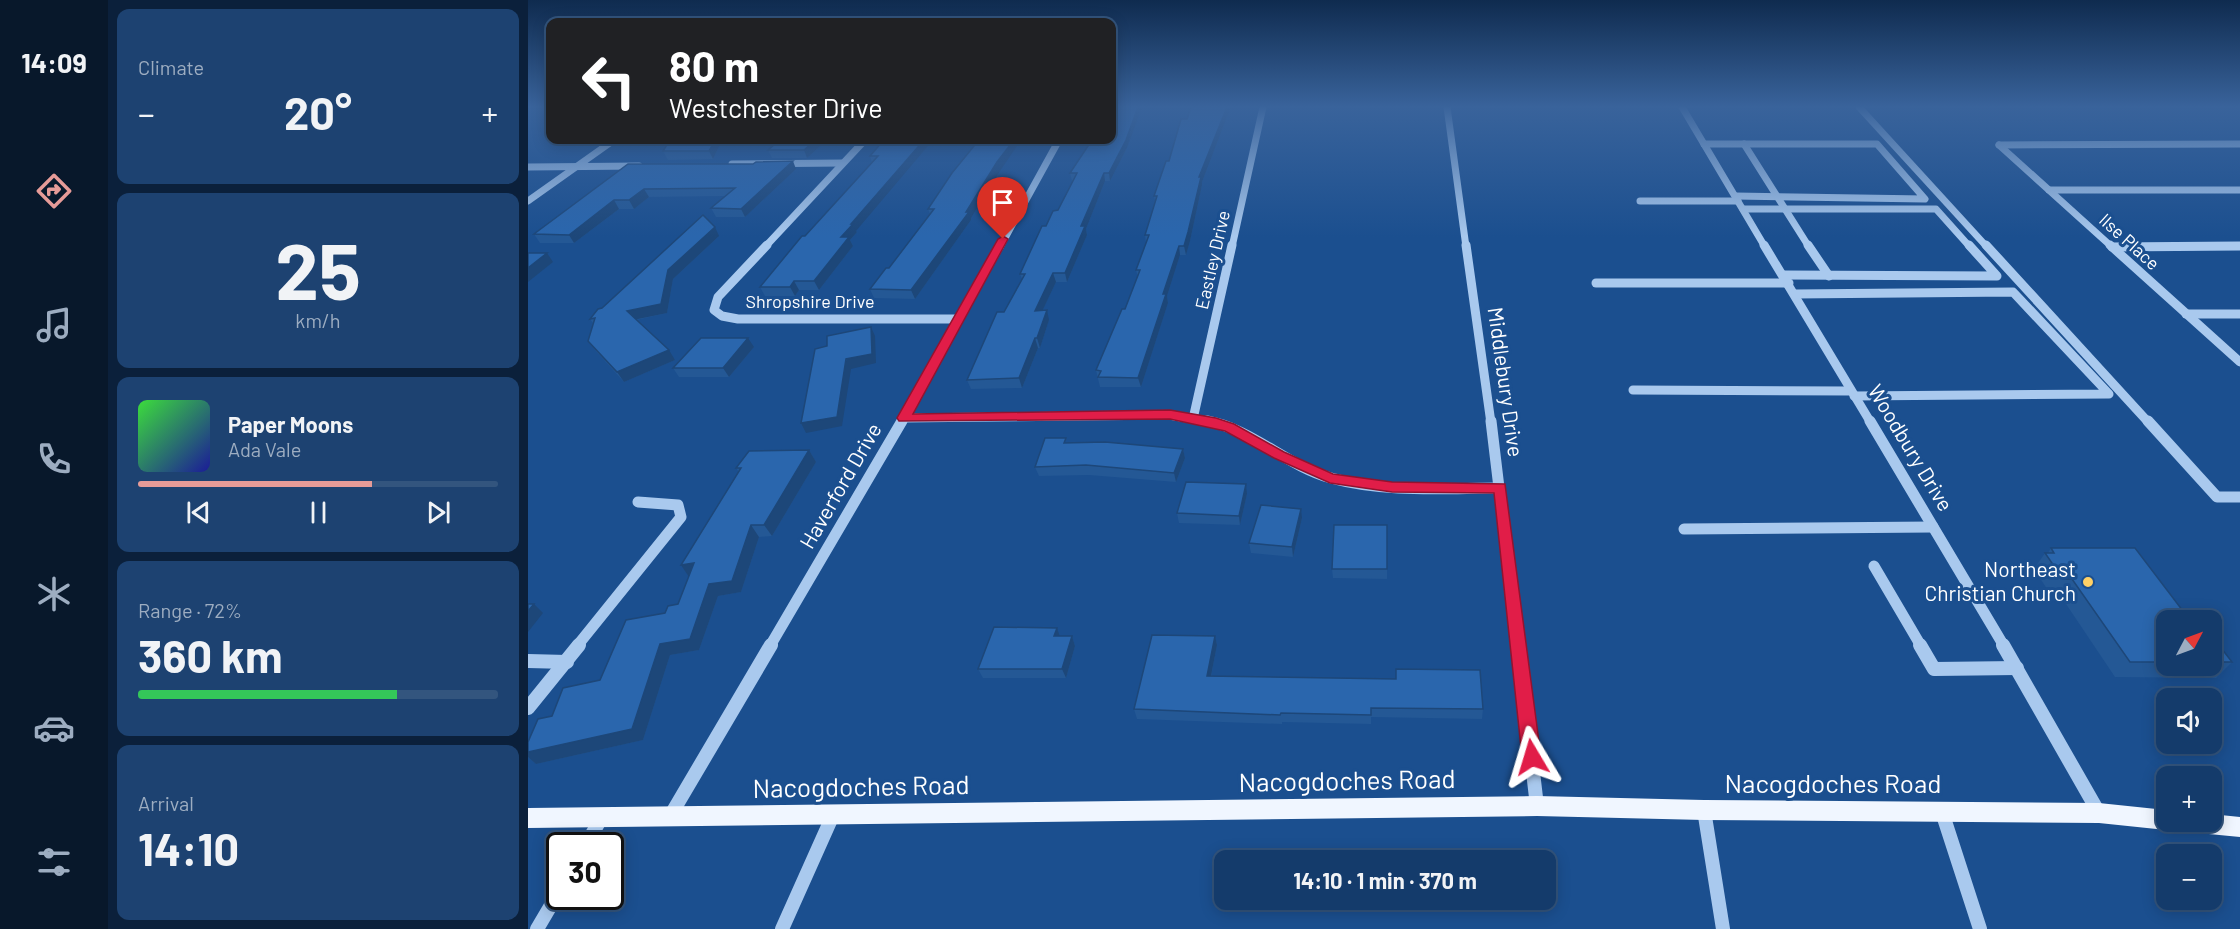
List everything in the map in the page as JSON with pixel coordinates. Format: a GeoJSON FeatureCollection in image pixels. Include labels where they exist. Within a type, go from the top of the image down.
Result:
{"type":"FeatureCollection","features":[{"type":"Feature","properties":{"kind":"main road","name":"Nacogdoches Road"},"geometry":{"type":"LineString","coordinates":[[528,818],[1537,806],[1704,810],[2099,813],[2156,819]]}},
{"type":"Feature","properties":{"kind":"main road"},"geometry":{"type":"LineString","coordinates":[[2222,825],[2240,827]]}},
{"type":"Feature","properties":{"kind":"street"},"geometry":{"type":"LineString","coordinates":[[528,201],[599,150]]}},
{"type":"Feature","properties":{"kind":"street","name":"Shropshire Drive"},"geometry":{"type":"LineString","coordinates":[[855,150],[718,297],[714,309],[722,316],[738,319],[958,319]]}},
{"type":"Feature","properties":{"kind":"street","name":"Haverford Drive"},"geometry":{"type":"LineString","coordinates":[[669,818],[904,418],[1053,150]]}},
{"type":"Feature","properties":{"kind":"street","name":"Eastley Drive"},"geometry":{"type":"LineString","coordinates":[[1193,419],[1253,150]]}},
{"type":"Feature","properties":{"kind":"street","name":"Middlebury Drive"},"geometry":{"type":"LineString","coordinates":[[1453,150],[1500,488],[1537,806]]}},
{"type":"Feature","properties":{"kind":"street","name":"Woodbury Drive"},"geometry":{"type":"LineString","coordinates":[[1708,150],[1787,279],[2017,668],[2099,813]]}},
{"type":"Feature","properties":{"kind":"street"},"geometry":{"type":"LineString","coordinates":[[1748,150],[1783,209],[1829,276]]}},
{"type":"Feature","properties":{"kind":"street"},"geometry":{"type":"LineString","coordinates":[[1640,201],[1739,202],[1776,197],[1925,199],[1883,150]]}},
{"type":"Feature","properties":{"kind":"street"},"geometry":{"type":"LineString","coordinates":[[1899,150],[2217,497],[2240,497]]}},
{"type":"Feature","properties":{"kind":"street","name":"Ilse Place"},"geometry":{"type":"LineString","coordinates":[[2005,150],[2240,362]]}},
{"type":"Feature","properties":{"kind":"street"},"geometry":{"type":"LineString","coordinates":[[726,164],[842,163]]}},
{"type":"Feature","properties":{"kind":"street"},"geometry":{"type":"LineString","coordinates":[[528,167],[645,166]]}},
{"type":"Feature","properties":{"kind":"street"},"geometry":{"type":"LineString","coordinates":[[2049,190],[2240,190]]}},
{"type":"Feature","properties":{"kind":"street"},"geometry":{"type":"LineString","coordinates":[[1596,283],[1829,276],[1997,276],[1936,209],[1783,209],[1739,202]]}},
{"type":"Feature","properties":{"kind":"street"},"geometry":{"type":"LineString","coordinates":[[2112,247],[2240,246]]}},
{"type":"Feature","properties":{"kind":"street"},"geometry":{"type":"LineString","coordinates":[[1633,390],[1853,394],[2109,394],[2013,292],[1795,294]]}},
{"type":"Feature","properties":{"kind":"street"},"geometry":{"type":"LineString","coordinates":[[2186,314],[2240,314]]}},
{"type":"Feature","properties":{"kind":"street"},"geometry":{"type":"LineString","coordinates":[[904,418],[1170,415],[1230,428],[1279,455],[1330,478],[1379,487],[1500,488]]}},
{"type":"Feature","properties":{"kind":"street"},"geometry":{"type":"LineString","coordinates":[[528,708],[681,517],[678,505],[638,502]]}},
{"type":"Feature","properties":{"kind":"street"},"geometry":{"type":"LineString","coordinates":[[1684,529],[1933,527]]}},
{"type":"Feature","properties":{"kind":"street"},"geometry":{"type":"LineString","coordinates":[[1874,566],[1934,669],[2017,668]]}},
{"type":"Feature","properties":{"kind":"street"},"geometry":{"type":"LineString","coordinates":[[528,661],[567,662]]}},
{"type":"Feature","properties":{"kind":"street"},"geometry":{"type":"LineString","coordinates":[[1704,810],[1723,929]]}},
{"type":"Feature","properties":{"kind":"street"},"geometry":{"type":"LineString","coordinates":[[1942,812],[1980,929]]}},
{"type":"Feature","properties":{"kind":"street"},"geometry":{"type":"LineString","coordinates":[[782,929],[833,815]]}},
{"type":"Feature","properties":{"kind":"street"},"geometry":{"type":"LineString","coordinates":[[593,832],[602,817]]}},
{"type":"Feature","properties":{"kind":"street"},"geometry":{"type":"LineString","coordinates":[[537,929],[548,910]]}},
{"type":"Feature","properties":{"kind":"building"},"geometry":{"type":"Polygon","coordinates":[[[663,150],[709,150],[709,151],[663,150]]]}},
{"type":"Feature","properties":{"kind":"building"},"geometry":{"type":"Polygon","coordinates":[[[875,150],[915,150],[851,224],[853,224],[841,237],[849,237],[814,281],[794,281],[790,287],[760,287],[802,236],[805,236],[878,156],[870,156],[875,150]]]}},
{"type":"Feature","properties":{"kind":"building"},"geometry":{"type":"Polygon","coordinates":[[[970,150],[1006,150],[966,212],[969,212],[911,290],[870,289],[934,209],[928,209],[970,150]]]}},
{"type":"Feature","properties":{"kind":"building"},"geometry":{"type":"Polygon","coordinates":[[[1085,150],[1121,150],[1109,173],[1104,173],[1081,226],[1085,226],[1065,273],[1053,273],[1035,311],[1047,310],[1019,378],[967,380],[997,312],[1004,312],[1025,274],[1020,274],[1042,226],[1046,226],[1053,211],[1058,210],[1077,173],[1070,173],[1085,150]]]}},
{"type":"Feature","properties":{"kind":"building"},"geometry":{"type":"Polygon","coordinates":[[[1172,150],[1210,150],[1199,177],[1201,177],[1184,246],[1179,246],[1163,294],[1166,294],[1138,378],[1098,377],[1101,371],[1096,370],[1122,309],[1125,309],[1140,270],[1136,270],[1149,235],[1145,235],[1157,196],[1154,196],[1166,161],[1169,161],[1172,150]]]}},
{"type":"Feature","properties":{"kind":"building"},"geometry":{"type":"Polygon","coordinates":[[[793,161],[741,209],[711,208],[735,188],[644,189],[629,200],[614,200],[569,235],[534,234],[628,164],[753,164],[793,161]]]}},
{"type":"Feature","properties":{"kind":"building"},"geometry":{"type":"Polygon","coordinates":[[[703,215],[715,227],[668,270],[661,304],[627,311],[669,350],[617,372],[588,341],[595,318],[590,319],[598,309],[602,308],[703,215]]]}},
{"type":"Feature","properties":{"kind":"building"},"geometry":{"type":"Polygon","coordinates":[[[528,253],[547,253],[528,268],[528,253]]]}},
{"type":"Feature","properties":{"kind":"building"},"geometry":{"type":"Polygon","coordinates":[[[871,327],[872,354],[846,359],[837,417],[801,423],[815,349],[827,346],[827,336],[871,327]]]}},
{"type":"Feature","properties":{"kind":"building"},"geometry":{"type":"Polygon","coordinates":[[[701,338],[748,338],[723,368],[673,368],[701,338]]]}},
{"type":"Feature","properties":{"kind":"building"},"geometry":{"type":"Polygon","coordinates":[[[1045,438],[1066,438],[1064,443],[1105,442],[1183,449],[1174,473],[1086,465],[1035,467],[1045,438]]]}},
{"type":"Feature","properties":{"kind":"building"},"geometry":{"type":"Polygon","coordinates":[[[809,450],[764,525],[751,525],[732,581],[709,584],[690,639],[660,644],[632,729],[528,752],[528,742],[538,719],[552,716],[563,688],[600,680],[626,620],[665,613],[668,606],[678,604],[694,563],[681,565],[741,468],[736,468],[749,451],[809,450]]]}},
{"type":"Feature","properties":{"kind":"building"},"geometry":{"type":"Polygon","coordinates":[[[1186,482],[1246,484],[1239,516],[1177,513],[1186,482]]]}},
{"type":"Feature","properties":{"kind":"building"},"geometry":{"type":"Polygon","coordinates":[[[1261,505],[1301,509],[1292,547],[1249,543],[1261,505]]]}},
{"type":"Feature","properties":{"kind":"building"},"geometry":{"type":"Polygon","coordinates":[[[1334,525],[1387,525],[1387,569],[1332,569],[1334,525]]]}},
{"type":"Feature","properties":{"kind":"building"},"geometry":{"type":"Polygon","coordinates":[[[2051,548],[2135,548],[2182,610],[2156,610],[2156,662],[2130,662],[2072,579],[2063,579],[2045,553],[2054,553],[2051,548]]]}},
{"type":"Feature","properties":{"kind":"building"},"geometry":{"type":"Polygon","coordinates":[[[994,627],[1057,628],[1054,636],[1072,636],[1062,669],[978,669],[994,627]]]}},
{"type":"Feature","properties":{"kind":"building"},"geometry":{"type":"Polygon","coordinates":[[[1152,635],[1215,636],[1207,676],[1396,679],[1396,669],[1480,670],[1483,709],[1371,708],[1371,715],[1281,713],[1280,715],[1134,709],[1152,635]]]}},
{"type":"Feature","properties":{"kind":"building"},"geometry":{"type":"Polygon","coordinates":[[[2222,649],[2232,662],[2222,662],[2222,649]]]}},
{"type":"Feature","properties":{"kind":"place","name":"Northeast Christian Church"},"geometry":{"type":"Point","coordinates":[2088,582]}},
{"type":"Feature","properties":{"kind":"route"},"geometry":{"type":"LineString","coordinates":[[1003,239],[904,418],[1170,415],[1216,423],[1230,428],[1279,455],[1330,478],[1379,487],[1500,488],[1532,757]]}}]}
